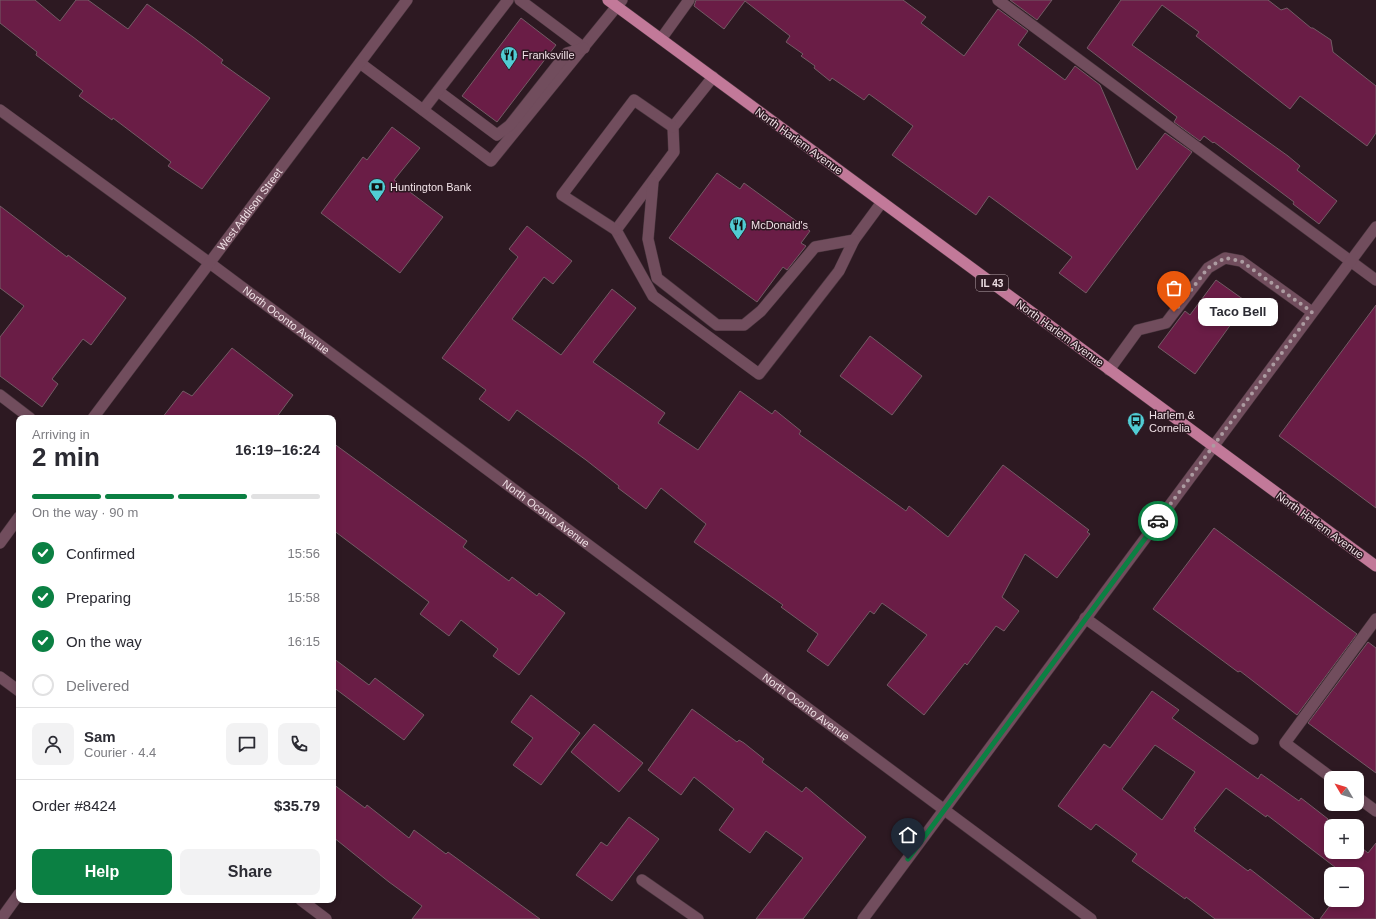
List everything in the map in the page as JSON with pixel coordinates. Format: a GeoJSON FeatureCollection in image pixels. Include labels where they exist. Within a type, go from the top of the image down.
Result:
{"type":"FeatureCollection","features":[{"type":"Feature","properties":{"kind":"main road","name":"North Harlem Avenue"},"geometry":{"type":"LineString","coordinates":[[616,2],[660,39],[1376,566]]}},
{"type":"Feature","properties":{"kind":"street","name":"West Addison Street"},"geometry":{"type":"LineString","coordinates":[[95,415],[407,0]]}},
{"type":"Feature","properties":{"kind":"street"},"geometry":{"type":"LineString","coordinates":[[424,110],[508,0]]}},
{"type":"Feature","properties":{"kind":"street"},"geometry":{"type":"LineString","coordinates":[[520,0],[584,48]]}},
{"type":"Feature","properties":{"kind":"street"},"geometry":{"type":"LineString","coordinates":[[660,39],[689,0]]}},
{"type":"Feature","properties":{"kind":"street"},"geometry":{"type":"LineString","coordinates":[[998,0],[1376,280]]}},
{"type":"Feature","properties":{"kind":"street"},"geometry":{"type":"LineString","coordinates":[[360,63],[491,161],[584,48],[616,2]]}},
{"type":"Feature","properties":{"kind":"street"},"geometry":{"type":"LineString","coordinates":[[438,91],[497,135],[510,125],[567,53],[584,48]]}},
{"type":"Feature","properties":{"kind":"street"},"geometry":{"type":"LineString","coordinates":[[616,230],[674,152],[673,127],[713,78]]}},
{"type":"Feature","properties":{"kind":"street"},"geometry":{"type":"LineString","coordinates":[[673,127],[634,100],[562,195],[616,230],[653,296],[759,374],[839,271],[854,240],[882,202]]}},
{"type":"Feature","properties":{"kind":"street","name":"North Oconto Avenue"},"geometry":{"type":"LineString","coordinates":[[0,110],[210,264],[1091,919]]}},
{"type":"Feature","properties":{"kind":"street"},"geometry":{"type":"LineString","coordinates":[[653,181],[648,239],[657,278],[717,325],[744,325],[761,311],[815,247],[854,240]]}},
{"type":"Feature","properties":{"kind":"street"},"geometry":{"type":"LineString","coordinates":[[863,919],[1376,227]]}},
{"type":"Feature","properties":{"kind":"street"},"geometry":{"type":"LineString","coordinates":[[1109,370],[1138,330],[1166,323],[1208,268],[1225,258],[1241,261],[1312,312]]}},
{"type":"Feature","properties":{"kind":"street"},"geometry":{"type":"LineString","coordinates":[[0,396],[26,415]]}},
{"type":"Feature","properties":{"kind":"street"},"geometry":{"type":"LineString","coordinates":[[0,543],[16,521]]}},
{"type":"Feature","properties":{"kind":"street"},"geometry":{"type":"LineString","coordinates":[[1086,618],[1253,739]]}},
{"type":"Feature","properties":{"kind":"street"},"geometry":{"type":"LineString","coordinates":[[1324,772],[1285,743],[1376,619]]}},
{"type":"Feature","properties":{"kind":"street"},"geometry":{"type":"LineString","coordinates":[[0,677],[16,689]]}},
{"type":"Feature","properties":{"kind":"street"},"geometry":{"type":"LineString","coordinates":[[1364,802],[1376,811]]}},
{"type":"Feature","properties":{"kind":"street"},"geometry":{"type":"LineString","coordinates":[[642,880],[698,919]]}},
{"type":"Feature","properties":{"kind":"street"},"geometry":{"type":"LineString","coordinates":[[1,919],[16,898]]}},
{"type":"Feature","properties":{"kind":"street"},"geometry":{"type":"LineString","coordinates":[[305,903],[326,919]]}},
{"type":"Feature","properties":{"kind":"building"},"geometry":{"type":"Polygon","coordinates":[[[0,0],[35,0],[60,21],[76,0],[88,0],[128,29],[147,4],[223,60],[221,63],[270,98],[202,189],[168,166],[171,162],[113,118],[112,120],[79,96],[83,91],[36,55],[37,52],[0,23],[0,0]]]}},
{"type":"Feature","properties":{"kind":"building"},"geometry":{"type":"Polygon","coordinates":[[[696,0],[903,0],[926,17],[921,23],[964,56],[998,9],[1028,31],[1018,45],[1065,80],[1075,66],[1100,85],[1137,170],[1165,133],[1192,152],[1086,293],[1059,273],[1072,257],[989,196],[976,215],[892,155],[913,126],[869,94],[864,100],[832,78],[830,81],[814,68],[815,66],[801,56],[803,54],[786,42],[790,36],[745,1],[724,29],[694,6],[696,0]]]}},
{"type":"Feature","properties":{"kind":"building"},"geometry":{"type":"Polygon","coordinates":[[[1010,0],[1052,0],[1037,20],[1010,0]]]}},
{"type":"Feature","properties":{"kind":"building"},"geometry":{"type":"Polygon","coordinates":[[[1121,0],[1268,0],[1281,10],[1287,8],[1311,28],[1331,40],[1333,52],[1376,86],[1376,133],[1367,146],[1300,96],[1290,109],[1196,36],[1199,32],[1162,5],[1132,45],[1288,156],[1300,166],[1297,170],[1337,201],[1319,224],[1293,204],[1294,202],[1214,142],[1213,143],[1204,136],[1200,141],[1174,122],[1177,117],[1087,48],[1121,0]]]}},
{"type":"Feature","properties":{"kind":"building","name":"Franksville"},"geometry":{"type":"Polygon","coordinates":[[[521,18],[556,45],[497,122],[462,96],[521,18]]]}},
{"type":"Feature","properties":{"kind":"building","name":"Huntington Bank"},"geometry":{"type":"Polygon","coordinates":[[[392,127],[420,148],[394,180],[443,217],[400,273],[321,213],[363,157],[367,160],[392,127]]]}},
{"type":"Feature","properties":{"kind":"building","name":"McDonald's"},"geometry":{"type":"Polygon","coordinates":[[[717,173],[740,189],[744,183],[810,231],[801,243],[806,246],[787,270],[783,267],[757,302],[669,238],[717,173]]]}},
{"type":"Feature","properties":{"kind":"building"},"geometry":{"type":"Polygon","coordinates":[[[0,206],[67,257],[68,255],[126,298],[91,345],[83,339],[52,379],[58,384],[42,407],[0,376],[0,337],[24,306],[0,288],[0,206]]]}},
{"type":"Feature","properties":{"kind":"building"},"geometry":{"type":"Polygon","coordinates":[[[527,226],[572,261],[553,284],[544,277],[512,319],[561,355],[612,289],[636,308],[593,362],[665,413],[658,423],[698,450],[740,391],[772,414],[775,410],[801,431],[799,434],[906,511],[909,506],[948,537],[1003,465],[1089,530],[1087,532],[1090,534],[1057,578],[1025,554],[1002,597],[1019,611],[1004,631],[996,626],[967,665],[965,663],[924,715],[887,685],[927,635],[882,603],[874,614],[870,611],[828,666],[807,651],[818,634],[781,607],[783,605],[694,542],[706,524],[661,488],[646,509],[618,488],[619,486],[586,460],[517,410],[509,421],[479,399],[486,390],[442,358],[518,257],[509,249],[527,226]]]}},
{"type":"Feature","properties":{"kind":"building"},"geometry":{"type":"Polygon","coordinates":[[[1216,280],[1247,302],[1195,374],[1158,347],[1185,311],[1190,315],[1216,280]]]}},
{"type":"Feature","properties":{"kind":"building"},"geometry":{"type":"Polygon","coordinates":[[[1376,305],[1376,508],[1279,436],[1376,305]]]}},
{"type":"Feature","properties":{"kind":"building"},"geometry":{"type":"Polygon","coordinates":[[[870,336],[922,376],[892,415],[840,376],[870,336]]]}},
{"type":"Feature","properties":{"kind":"building"},"geometry":{"type":"Polygon","coordinates":[[[232,348],[293,395],[278,415],[164,415],[183,391],[192,396],[232,348]]]}},
{"type":"Feature","properties":{"kind":"building"},"geometry":{"type":"Polygon","coordinates":[[[336,445],[467,541],[463,547],[509,581],[512,577],[537,596],[539,593],[565,613],[519,675],[493,656],[498,649],[461,620],[449,636],[420,614],[429,602],[336,532],[336,445]]]}},
{"type":"Feature","properties":{"kind":"building"},"geometry":{"type":"Polygon","coordinates":[[[1214,528],[1357,634],[1297,715],[1240,671],[1238,672],[1153,609],[1214,528]]]}},
{"type":"Feature","properties":{"kind":"building"},"geometry":{"type":"Polygon","coordinates":[[[1368,642],[1376,648],[1376,773],[1308,723],[1368,642]]]}},
{"type":"Feature","properties":{"kind":"building"},"geometry":{"type":"Polygon","coordinates":[[[336,660],[369,685],[375,678],[424,715],[404,740],[336,689],[336,660]]]}},
{"type":"Feature","properties":{"kind":"building"},"geometry":{"type":"Polygon","coordinates":[[[1152,691],[1179,710],[1172,718],[1258,779],[1261,774],[1299,801],[1301,798],[1328,819],[1324,819],[1324,859],[1267,815],[1266,817],[1226,788],[1194,828],[1196,829],[1194,831],[1248,871],[1250,869],[1314,919],[1215,919],[1186,897],[1185,899],[1132,861],[1137,854],[1096,824],[1091,830],[1058,806],[1104,744],[1110,748],[1152,691]],[[1155,745],[1122,789],[1162,820],[1195,772],[1155,745]]]}},
{"type":"Feature","properties":{"kind":"building"},"geometry":{"type":"Polygon","coordinates":[[[531,695],[580,733],[541,785],[513,765],[533,738],[511,722],[531,695]]]}},
{"type":"Feature","properties":{"kind":"building"},"geometry":{"type":"Polygon","coordinates":[[[692,709],[737,742],[739,740],[744,743],[764,759],[762,762],[802,792],[806,787],[866,837],[803,919],[756,919],[803,858],[766,831],[750,853],[719,830],[734,809],[694,777],[681,795],[648,770],[692,709]]]}},
{"type":"Feature","properties":{"kind":"building"},"geometry":{"type":"Polygon","coordinates":[[[594,724],[643,763],[619,792],[571,752],[594,724]]]}},
{"type":"Feature","properties":{"kind":"building"},"geometry":{"type":"Polygon","coordinates":[[[336,786],[365,808],[367,805],[409,838],[414,830],[446,854],[448,852],[540,919],[412,919],[422,906],[389,882],[336,839],[336,786]]]}},
{"type":"Feature","properties":{"kind":"building"},"geometry":{"type":"Polygon","coordinates":[[[629,817],[659,839],[612,901],[576,875],[601,842],[607,846],[629,817]]]}},
{"type":"Feature","properties":{"kind":"building"},"geometry":{"type":"Polygon","coordinates":[[[1376,843],[1376,919],[1320,919],[1329,907],[1364,907],[1364,867],[1335,867],[1324,859],[1364,859],[1364,850],[1368,853],[1376,843]]]}},
{"type":"Feature","properties":{"kind":"way so far"},"geometry":{"type":"LineString","coordinates":[[1158,521],[1312,312],[1241,261],[1225,258],[1208,268],[1174,312]]}},
{"type":"Feature","properties":{"kind":"place","name":"Franksville"},"geometry":{"type":"Point","coordinates":[509,70]}},
{"type":"Feature","properties":{"kind":"place","name":"Huntington Bank"},"geometry":{"type":"Point","coordinates":[377,202]}},
{"type":"Feature","properties":{"kind":"place","name":"McDonald's"},"geometry":{"type":"Point","coordinates":[738,240]}},
{"type":"Feature","properties":{"kind":"place","name":"Taco Bell"},"geometry":{"type":"Point","coordinates":[1174,312]}},
{"type":"Feature","properties":{"kind":"place","name":"Harlem & Cornelia"},"geometry":{"type":"Point","coordinates":[1136,436]}},
{"type":"Feature","properties":{"kind":"route"},"geometry":{"type":"LineString","coordinates":[[908,859],[1158,521]]}}]}
